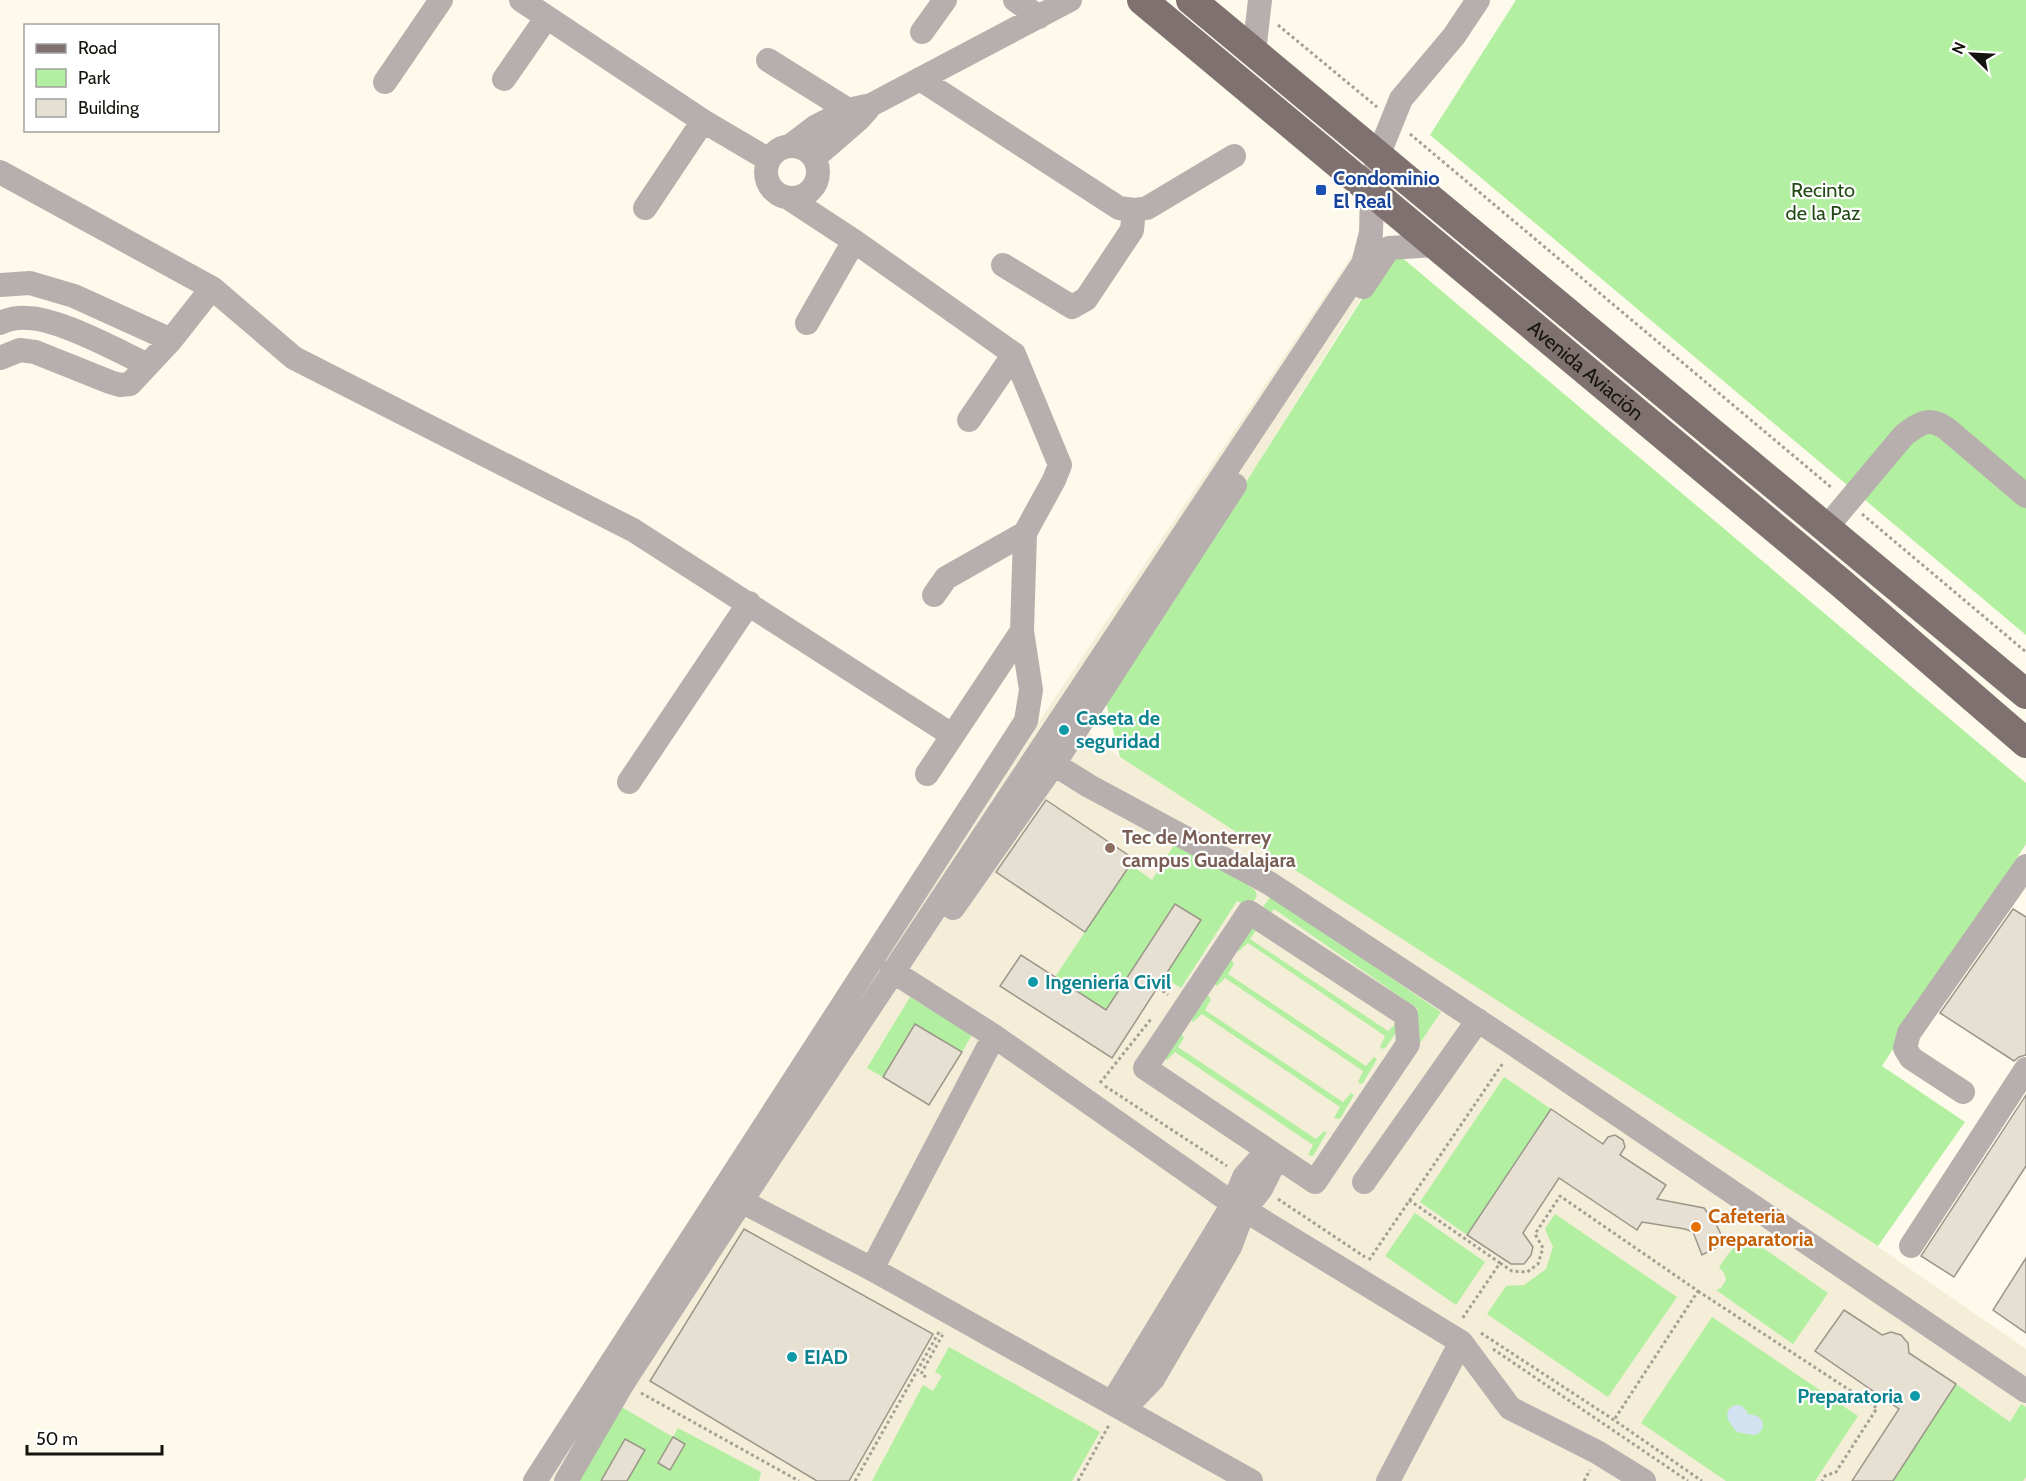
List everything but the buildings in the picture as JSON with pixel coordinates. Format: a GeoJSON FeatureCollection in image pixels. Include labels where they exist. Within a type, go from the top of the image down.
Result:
{"type":"FeatureCollection","features":[{"type":"Feature","properties":{"kind":"main road","name":"Avenida Aviación"},"geometry":{"type":"LineString","coordinates":[[1142,0],[1841,583],[2026,743]]}},
{"type":"Feature","properties":{"kind":"main road","name":"Avenida Aviación"},"geometry":{"type":"LineString","coordinates":[[1191,0],[2026,694]]}},
{"type":"Feature","properties":{"kind":"main road"},"geometry":{"type":"LineString","coordinates":[[1841,583],[1863,558]]}},
{"type":"Feature","properties":{"kind":"street"},"geometry":{"type":"LineString","coordinates":[[385,82],[441,0]]}},
{"type":"Feature","properties":{"kind":"street"},"geometry":{"type":"LineString","coordinates":[[521,0],[703,121],[770,160]]}},
{"type":"Feature","properties":{"kind":"street"},"geometry":{"type":"LineString","coordinates":[[922,32],[945,0]]}},
{"type":"Feature","properties":{"kind":"street"},"geometry":{"type":"LineString","coordinates":[[1015,0],[1039,17]]}},
{"type":"Feature","properties":{"kind":"street"},"geometry":{"type":"LineString","coordinates":[[535,1481],[1026,721],[1031,690],[1022,631],[1025,533],[1060,465],[1014,354],[824,221],[790,199],[781,196],[770,187],[766,174],[770,160],[778,150],[790,146],[815,128],[859,112],[1070,0]]}},
{"type":"Feature","properties":{"kind":"street"},"geometry":{"type":"LineString","coordinates":[[1254,52],[1260,0]]}},
{"type":"Feature","properties":{"kind":"street"},"geometry":{"type":"LineString","coordinates":[[1045,758],[1363,264],[1371,233],[1372,192],[1378,156],[1401,99],[1454,36],[1478,0]]}},
{"type":"Feature","properties":{"kind":"street"},"geometry":{"type":"LineString","coordinates":[[504,79],[547,17]]}},
{"type":"Feature","properties":{"kind":"street"},"geometry":{"type":"LineString","coordinates":[[768,60],[859,112]]}},
{"type":"Feature","properties":{"kind":"street"},"geometry":{"type":"LineString","coordinates":[[920,79],[1119,208],[1134,210],[1147,208],[1234,156]]}},
{"type":"Feature","properties":{"kind":"street"},"geometry":{"type":"LineString","coordinates":[[814,158],[859,112]]}},
{"type":"Feature","properties":{"kind":"street"},"geometry":{"type":"LineString","coordinates":[[645,208],[703,121]]}},
{"type":"Feature","properties":{"kind":"street"},"geometry":{"type":"LineString","coordinates":[[790,146],[804,149],[814,158],[819,171],[816,184],[824,221]]}},
{"type":"Feature","properties":{"kind":"street"},"geometry":{"type":"LineString","coordinates":[[0,172],[212,288],[294,358],[633,530],[952,735]]}},
{"type":"Feature","properties":{"kind":"street"},"geometry":{"type":"LineString","coordinates":[[790,199],[807,194],[816,184]]}},
{"type":"Feature","properties":{"kind":"street"},"geometry":{"type":"LineString","coordinates":[[1003,265],[1072,307],[1086,299],[1132,230],[1134,210]]}},
{"type":"Feature","properties":{"kind":"street"},"geometry":{"type":"LineString","coordinates":[[807,323],[854,242]]}},
{"type":"Feature","properties":{"kind":"street"},"geometry":{"type":"LineString","coordinates":[[566,1481],[623,1383],[821,1097],[897,975],[1389,248],[1436,245]]}},
{"type":"Feature","properties":{"kind":"street"},"geometry":{"type":"LineString","coordinates":[[0,285],[30,283],[74,296],[171,340]]}},
{"type":"Feature","properties":{"kind":"street"},"geometry":{"type":"LineString","coordinates":[[0,358],[20,350],[35,352],[120,385],[130,384],[171,340],[212,288]]}},
{"type":"Feature","properties":{"kind":"street"},"geometry":{"type":"LineString","coordinates":[[0,323],[12,318],[29,317],[61,326],[148,365]]}},
{"type":"Feature","properties":{"kind":"street"},"geometry":{"type":"LineString","coordinates":[[969,420],[1014,354]]}},
{"type":"Feature","properties":{"kind":"street"},"geometry":{"type":"LineString","coordinates":[[1826,528],[1904,435],[1927,421],[1937,422],[1947,429],[2026,495]]}},
{"type":"Feature","properties":{"kind":"street"},"geometry":{"type":"LineString","coordinates":[[934,595],[946,578],[1025,533]]}},
{"type":"Feature","properties":{"kind":"street"},"geometry":{"type":"LineString","coordinates":[[629,782],[748,603]]}},
{"type":"Feature","properties":{"kind":"street"},"geometry":{"type":"LineString","coordinates":[[927,774],[1022,631]]}},
{"type":"Feature","properties":{"kind":"street"},"geometry":{"type":"LineString","coordinates":[[1045,758],[1089,786],[1269,883],[1478,1020],[2026,1391]]}},
{"type":"Feature","properties":{"kind":"street"},"geometry":{"type":"LineString","coordinates":[[1963,1092],[1911,1058],[1905,1048],[1909,1033],[2026,866]]}},
{"type":"Feature","properties":{"kind":"street"},"geometry":{"type":"LineString","coordinates":[[1249,912],[1406,1015],[1408,1044],[1316,1182],[1145,1068],[1249,912],[1269,883]]}},
{"type":"Feature","properties":{"kind":"street"},"geometry":{"type":"LineString","coordinates":[[897,975],[994,1036],[1239,1207],[1461,1331],[1510,1408],[1597,1452],[1644,1481]]}},
{"type":"Feature","properties":{"kind":"street"},"geometry":{"type":"LineString","coordinates":[[1364,1182],[1478,1020]]}},
{"type":"Feature","properties":{"kind":"street"},"geometry":{"type":"LineString","coordinates":[[872,1269],[994,1036]]}},
{"type":"Feature","properties":{"kind":"street"},"geometry":{"type":"LineString","coordinates":[[1911,1246],[2026,1069]]}},
{"type":"Feature","properties":{"kind":"street"},"geometry":{"type":"LineString","coordinates":[[1119,1406],[1153,1379],[1230,1247],[1239,1207],[1261,1189],[1272,1154]]}},
{"type":"Feature","properties":{"kind":"street"},"geometry":{"type":"LineString","coordinates":[[746,1203],[872,1269],[1251,1481]]}},
{"type":"Feature","properties":{"kind":"street"},"geometry":{"type":"LineString","coordinates":[[1388,1481],[1461,1331]]}},
{"type":"Feature","properties":{"kind":"street"},"geometry":{"type":"LineString","coordinates":[[1397,1481],[1452,1377]]}},
{"type":"Feature","properties":{"kind":"path"},"geometry":{"type":"LineString","coordinates":[[1276,23],[1377,106]]}},
{"type":"Feature","properties":{"kind":"path"},"geometry":{"type":"LineString","coordinates":[[1404,129],[1834,490]]}},
{"type":"Feature","properties":{"kind":"path"},"geometry":{"type":"LineString","coordinates":[[1862,513],[2026,652]]}},
{"type":"Feature","properties":{"kind":"path"},"geometry":{"type":"LineString","coordinates":[[1158,987],[1169,996]]}},
{"type":"Feature","properties":{"kind":"path"},"geometry":{"type":"LineString","coordinates":[[1100,1083],[1155,1013]]}},
{"type":"Feature","properties":{"kind":"path"},"geometry":{"type":"LineString","coordinates":[[1369,1260],[1515,1045]]}},
{"type":"Feature","properties":{"kind":"path"},"geometry":{"type":"LineString","coordinates":[[1409,1200],[1512,1271],[1527,1272],[1538,1264],[1543,1248],[1534,1234],[1560,1196],[1698,1291],[1877,1408],[1836,1472],[1825,1476],[1822,1481]]}},
{"type":"Feature","properties":{"kind":"path"},"geometry":{"type":"LineString","coordinates":[[1461,1331],[1500,1263]]}},
{"type":"Feature","properties":{"kind":"path"},"geometry":{"type":"LineString","coordinates":[[1614,1420],[1698,1291]]}},
{"type":"Feature","properties":{"kind":"path"},"geometry":{"type":"LineString","coordinates":[[926,1377],[921,1374],[945,1329]]}},
{"type":"Feature","properties":{"kind":"path"},"geometry":{"type":"LineString","coordinates":[[855,1481],[939,1332],[943,1334]]}},
{"type":"Feature","properties":{"kind":"path"},"geometry":{"type":"LineString","coordinates":[[623,1383],[799,1481]]}},
{"type":"Feature","properties":{"kind":"path"},"geometry":{"type":"LineString","coordinates":[[1078,1481],[1119,1406]]}},
{"type":"Feature","properties":{"kind":"shaded area","name":"Tec de Monterrey campus Guadalajara"},"geometry":{"type":"Polygon","coordinates":[[[1353,254],[1375,276],[1089,732],[1108,749],[1771,1173],[2026,1349],[2026,1481],[548,1481],[1038,723],[1353,254]]]}},
{"type":"Feature","properties":{"kind":"green space","name":"Recinto de la Paz"},"geometry":{"type":"Polygon","coordinates":[[[1516,0],[2026,0],[2026,635],[1430,135],[1516,0]]]}},
{"type":"Feature","properties":{"kind":"green space"},"geometry":{"type":"Polygon","coordinates":[[[1393,250],[2026,783],[2026,844],[1882,1066],[1965,1122],[1878,1246],[1120,757],[1106,703],[1393,250]]]}},
{"type":"Feature","properties":{"kind":"green space"},"geometry":{"type":"Polygon","coordinates":[[[1178,839],[1255,890],[1257,896],[1252,904],[1246,906],[1237,901],[1181,988],[1164,977],[1201,920],[1176,904],[1106,1010],[1055,977],[1130,864],[1152,880],[1178,839]]]}},
{"type":"Feature","properties":{"kind":"green space"},"geometry":{"type":"Polygon","coordinates":[[[1271,896],[1441,1012],[1420,1043],[1412,1019],[1418,1009],[1274,909],[1267,917],[1260,911],[1271,896]]]}},
{"type":"Feature","properties":{"kind":"green space"},"geometry":{"type":"Polygon","coordinates":[[[1251,925],[1257,929],[1250,939],[1388,1031],[1397,1022],[1400,1027],[1386,1047],[1383,1049],[1380,1047],[1385,1036],[1248,943],[1239,951],[1236,949],[1251,925]]]}},
{"type":"Feature","properties":{"kind":"green space"},"geometry":{"type":"Polygon","coordinates":[[[1231,959],[1234,964],[1228,974],[1366,1066],[1374,1057],[1377,1059],[1363,1083],[1358,1082],[1363,1071],[1225,978],[1217,986],[1214,984],[1231,959]]]}},
{"type":"Feature","properties":{"kind":"green space"},"geometry":{"type":"Polygon","coordinates":[[[1208,995],[1211,1000],[1205,1010],[1343,1102],[1351,1093],[1354,1095],[1340,1119],[1334,1118],[1340,1107],[1202,1014],[1193,1022],[1191,1020],[1208,995]]]}},
{"type":"Feature","properties":{"kind":"green space"},"geometry":{"type":"Polygon","coordinates":[[[910,997],[972,1035],[962,1052],[915,1024],[883,1077],[867,1068],[910,997]]]}},
{"type":"Feature","properties":{"kind":"green space"},"geometry":{"type":"Polygon","coordinates":[[[1181,1033],[1184,1038],[1178,1047],[1316,1139],[1324,1131],[1327,1132],[1313,1156],[1308,1155],[1313,1145],[1175,1052],[1167,1060],[1164,1058],[1181,1033]]]}},
{"type":"Feature","properties":{"kind":"green space"},"geometry":{"type":"Polygon","coordinates":[[[1504,1077],[1551,1109],[1467,1235],[1420,1202],[1504,1077]]]}},
{"type":"Feature","properties":{"kind":"green space"},"geometry":{"type":"Polygon","coordinates":[[[1415,1213],[1485,1262],[1456,1305],[1385,1256],[1415,1213]]]}},
{"type":"Feature","properties":{"kind":"green space"},"geometry":{"type":"Polygon","coordinates":[[[1555,1214],[1677,1297],[1608,1397],[1487,1314],[1506,1286],[1524,1285],[1546,1269],[1553,1247],[1545,1229],[1555,1214]]]}},
{"type":"Feature","properties":{"kind":"green space"},"geometry":{"type":"Polygon","coordinates":[[[1743,1234],[1828,1293],[1793,1344],[1716,1290],[1721,1288],[1726,1280],[1719,1267],[1743,1234]]]}},
{"type":"Feature","properties":{"kind":"green space"},"geometry":{"type":"Polygon","coordinates":[[[1712,1317],[1858,1416],[1815,1481],[1726,1481],[1641,1423],[1712,1317]]]}},
{"type":"Feature","properties":{"kind":"green space"},"geometry":{"type":"Polygon","coordinates":[[[949,1347],[1100,1432],[1072,1481],[872,1481],[923,1385],[933,1391],[942,1376],[935,1372],[949,1347]]]}},
{"type":"Feature","properties":{"kind":"green space"},"geometry":{"type":"Polygon","coordinates":[[[1956,1384],[2010,1422],[2021,1404],[2026,1407],[2026,1477],[2023,1481],[1893,1481],[1956,1384]]]}},
{"type":"Feature","properties":{"kind":"green space"},"geometry":{"type":"Polygon","coordinates":[[[620,1406],[673,1437],[678,1428],[761,1472],[759,1481],[577,1481],[620,1406]],[[673,1437],[659,1463],[670,1470],[684,1443],[673,1437]]]}},
{"type":"Feature","properties":{"kind":"waterway"},"geometry":{"type":"LineString","coordinates":[[1737,1415],[1742,1423],[1753,1425]]}},
{"type":"Feature","properties":{"kind":"place","name":"Condominio El Real"},"geometry":{"type":"Point","coordinates":[1321,190]}},
{"type":"Feature","properties":{"kind":"place","name":"Caseta de seguridad"},"geometry":{"type":"Point","coordinates":[1064,730]}},
{"type":"Feature","properties":{"kind":"place","name":"Tec de Monterrey campus Guadalajara"},"geometry":{"type":"Point","coordinates":[1110,848]}},
{"type":"Feature","properties":{"kind":"place","name":"Ingeniería Civil"},"geometry":{"type":"Point","coordinates":[1033,982]}},
{"type":"Feature","properties":{"kind":"place","name":"Cafeteria preparatoria"},"geometry":{"type":"Point","coordinates":[1696,1227]}},
{"type":"Feature","properties":{"kind":"place","name":"EIAD"},"geometry":{"type":"Point","coordinates":[792,1357]}},
{"type":"Feature","properties":{"kind":"place","name":"Preparatoria"},"geometry":{"type":"Point","coordinates":[1915,1396]}}]}
